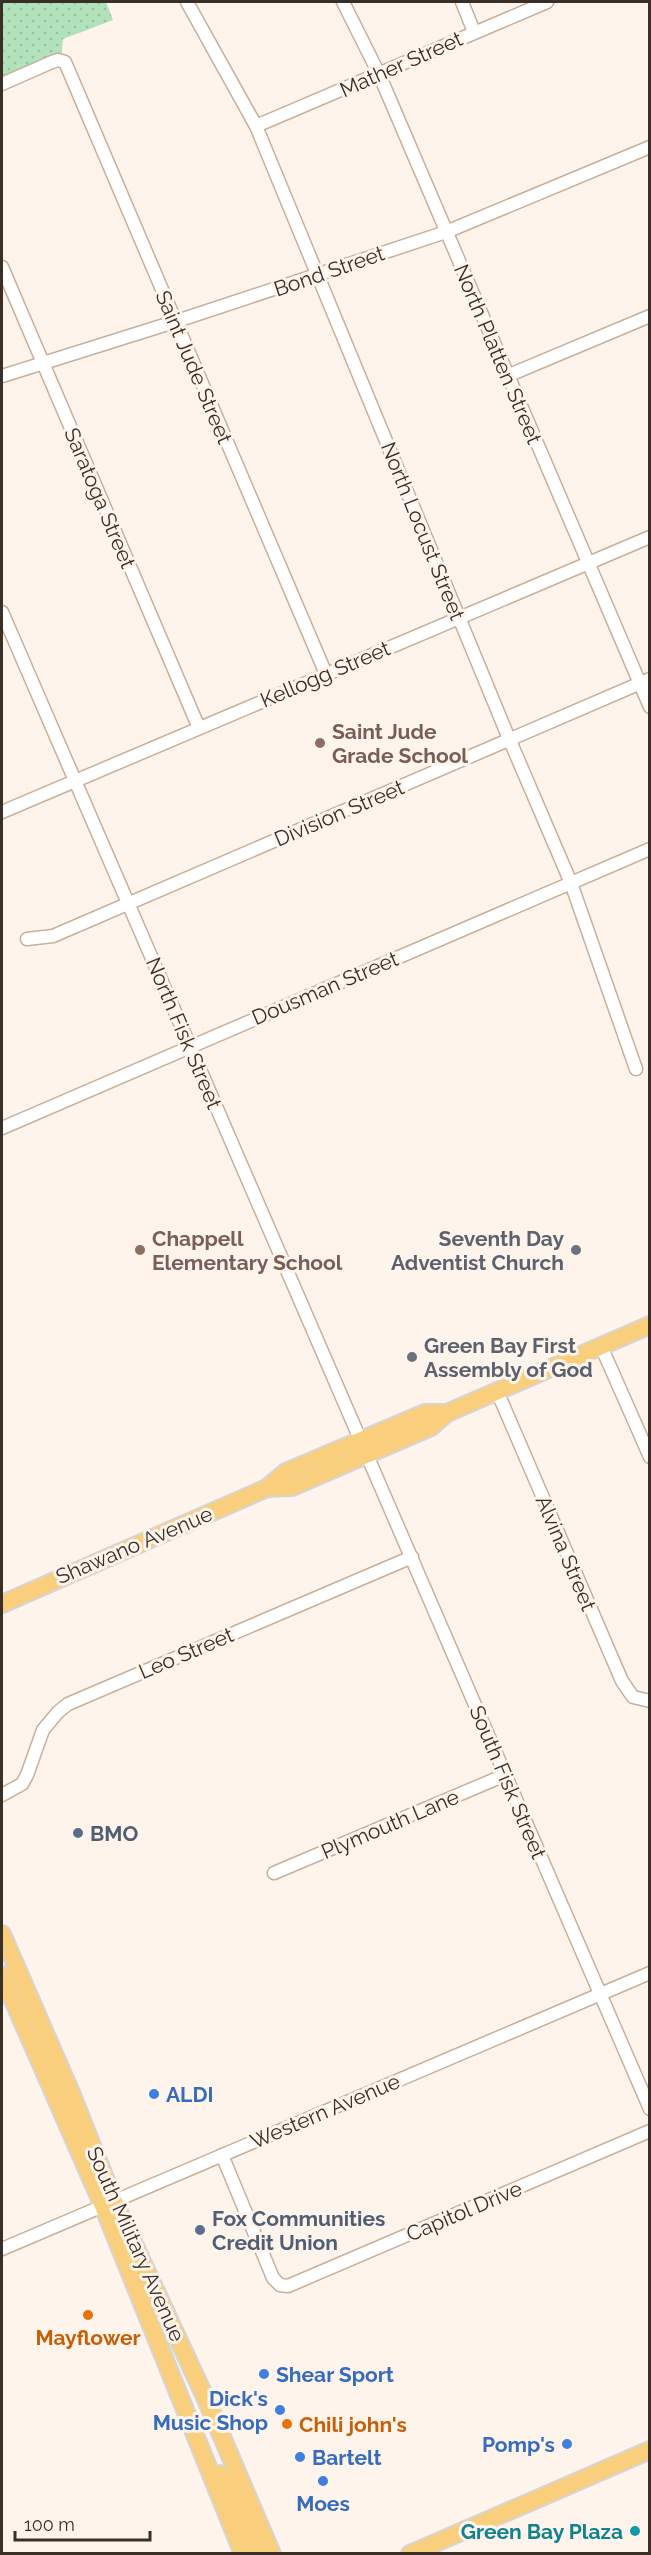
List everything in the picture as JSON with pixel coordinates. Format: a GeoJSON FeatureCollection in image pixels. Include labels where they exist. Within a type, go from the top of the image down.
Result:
{"type":"FeatureCollection","features":[{"type":"Feature","properties":{"kind":"main road","name":"Shawano Avenue"},"geometry":{"type":"LineString","coordinates":[[2,1604],[267,1488],[292,1487],[364,1448],[431,1427],[447,1413],[650,1325]]}},
{"type":"Feature","properties":{"kind":"main road","name":"South Military Avenue"},"geometry":{"type":"LineString","coordinates":[[2,1934],[72,2095],[109,2204],[195,2435],[243,2553]]}},
{"type":"Feature","properties":{"kind":"main road","name":"South Military Avenue"},"geometry":{"type":"LineString","coordinates":[[2,1975],[109,2204],[205,2397],[272,2553]]}},
{"type":"Feature","properties":{"kind":"main road"},"geometry":{"type":"LineString","coordinates":[[195,2435],[235,2499],[258,2553]]}},
{"type":"Feature","properties":{"kind":"main road"},"geometry":{"type":"LineString","coordinates":[[410,2553],[650,2450]]}},
{"type":"Feature","properties":{"kind":"street","name":"North Locust Street"},"geometry":{"type":"LineString","coordinates":[[187,2],[256,126],[509,740],[571,883],[636,1069]]}},
{"type":"Feature","properties":{"kind":"street","name":"North Platten Street"},"geometry":{"type":"LineString","coordinates":[[343,2],[379,74],[587,563],[644,681],[650,707]]}},
{"type":"Feature","properties":{"kind":"street"},"geometry":{"type":"LineString","coordinates":[[462,2],[474,32]]}},
{"type":"Feature","properties":{"kind":"street","name":"Mather Street"},"geometry":{"type":"LineString","coordinates":[[256,126],[547,2]]}},
{"type":"Feature","properties":{"kind":"street","name":"Saint Jude Street"},"geometry":{"type":"LineString","coordinates":[[2,84],[52,62],[61,61],[68,69],[326,674]]}},
{"type":"Feature","properties":{"kind":"street","name":"Bond Street"},"geometry":{"type":"LineString","coordinates":[[2,376],[446,232],[650,147]]}},
{"type":"Feature","properties":{"kind":"street","name":"Saratoga Street"},"geometry":{"type":"LineString","coordinates":[[2,267],[41,363],[199,728]]}},
{"type":"Feature","properties":{"kind":"street"},"geometry":{"type":"LineString","coordinates":[[507,376],[650,316]]}},
{"type":"Feature","properties":{"kind":"street","name":"Kellogg Street"},"geometry":{"type":"LineString","coordinates":[[2,812],[650,537]]}},
{"type":"Feature","properties":{"kind":"street","name":"North Fisk Street"},"geometry":{"type":"LineString","coordinates":[[2,612],[364,1448]]}},
{"type":"Feature","properties":{"kind":"street","name":"Division Street"},"geometry":{"type":"LineString","coordinates":[[27,939],[53,936],[644,681]]}},
{"type":"Feature","properties":{"kind":"street","name":"Dousman Street"},"geometry":{"type":"LineString","coordinates":[[2,1128],[650,849]]}},
{"type":"Feature","properties":{"kind":"street"},"geometry":{"type":"LineString","coordinates":[[601,1346],[650,1457]]}},
{"type":"Feature","properties":{"kind":"street","name":"Alvina Street"},"geometry":{"type":"LineString","coordinates":[[497,1391],[622,1681],[633,1697],[650,1701]]}},
{"type":"Feature","properties":{"kind":"street","name":"South Fisk Street"},"geometry":{"type":"LineString","coordinates":[[364,1448],[650,2109]]}},
{"type":"Feature","properties":{"kind":"street","name":"Leo Street"},"geometry":{"type":"LineString","coordinates":[[2,1795],[22,1784],[43,1730],[68,1704],[412,1557]]}},
{"type":"Feature","properties":{"kind":"street","name":"Plymouth Lane"},"geometry":{"type":"LineString","coordinates":[[274,1873],[506,1775]]}},
{"type":"Feature","properties":{"kind":"street","name":"Western Avenue"},"geometry":{"type":"LineString","coordinates":[[2,2249],[650,1973]]}},
{"type":"Feature","properties":{"kind":"street","name":"Capitol Drive"},"geometry":{"type":"LineString","coordinates":[[222,2155],[273,2278],[277,2283],[291,2285],[650,2131]]}},
{"type":"Feature","properties":{"kind":"green space"},"geometry":{"type":"Polygon","coordinates":[[[2,2],[106,2],[113,20],[63,39],[61,61],[2,86],[2,2]]]}},
{"type":"Feature","properties":{"kind":"place","name":"Saint Jude Grade School"},"geometry":{"type":"Point","coordinates":[320,743]}},
{"type":"Feature","properties":{"kind":"place","name":"Chappell Elementary School"},"geometry":{"type":"Point","coordinates":[140,1250]}},
{"type":"Feature","properties":{"kind":"place","name":"Seventh Day Adventist Church"},"geometry":{"type":"Point","coordinates":[576,1250]}},
{"type":"Feature","properties":{"kind":"place","name":"Green Bay First Assembly of God"},"geometry":{"type":"Point","coordinates":[412,1357]}},
{"type":"Feature","properties":{"kind":"place","name":"BMO"},"geometry":{"type":"Point","coordinates":[78,1833]}},
{"type":"Feature","properties":{"kind":"place","name":"ALDI"},"geometry":{"type":"Point","coordinates":[154,2094]}},
{"type":"Feature","properties":{"kind":"place","name":"Fox Communities Credit Union"},"geometry":{"type":"Point","coordinates":[200,2230]}},
{"type":"Feature","properties":{"kind":"place","name":"Mayflower"},"geometry":{"type":"Point","coordinates":[88,2315]}},
{"type":"Feature","properties":{"kind":"place","name":"Shear Sport"},"geometry":{"type":"Point","coordinates":[264,2374]}},
{"type":"Feature","properties":{"kind":"place","name":"Dick's Music Shop"},"geometry":{"type":"Point","coordinates":[280,2410]}},
{"type":"Feature","properties":{"kind":"place","name":"Chili john's"},"geometry":{"type":"Point","coordinates":[287,2424]}},
{"type":"Feature","properties":{"kind":"place","name":"Pomp's"},"geometry":{"type":"Point","coordinates":[567,2444]}},
{"type":"Feature","properties":{"kind":"place","name":"Bartelt"},"geometry":{"type":"Point","coordinates":[300,2457]}},
{"type":"Feature","properties":{"kind":"place","name":"Moes"},"geometry":{"type":"Point","coordinates":[323,2481]}},
{"type":"Feature","properties":{"kind":"place","name":"Green Bay Plaza"},"geometry":{"type":"Point","coordinates":[635,2531]}}]}
